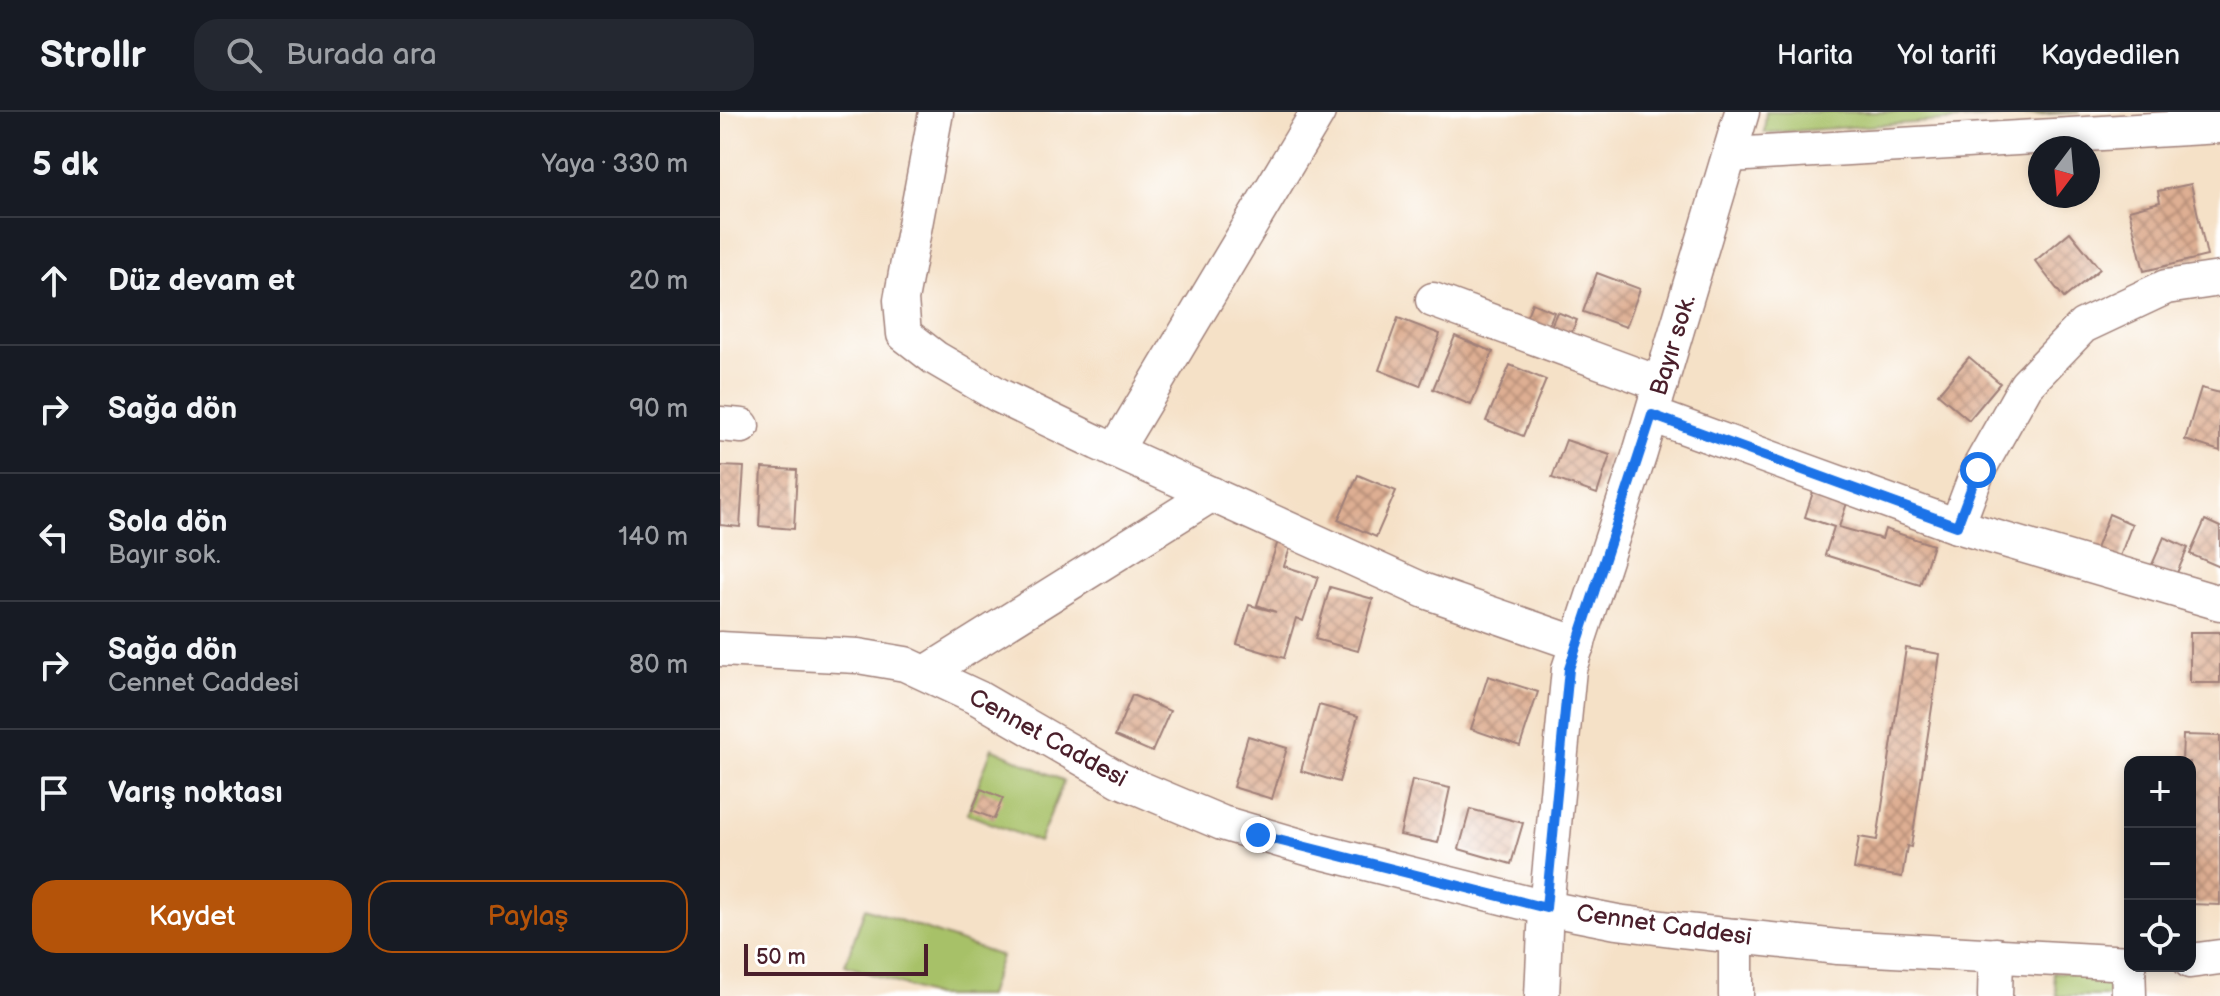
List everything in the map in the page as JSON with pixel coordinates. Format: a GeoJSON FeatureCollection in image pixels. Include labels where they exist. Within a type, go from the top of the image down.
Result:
{"type":"FeatureCollection","features":[{"type":"Feature","properties":{"kind":"street"},"geometry":{"type":"LineString","coordinates":[[936,112],[901,300],[904,334],[935,358],[1000,396],[1115,451],[1425,591],[1578,644]]}},
{"type":"Feature","properties":{"kind":"street"},"geometry":{"type":"LineString","coordinates":[[1115,451],[1318,112]]}},
{"type":"Feature","properties":{"kind":"street","name":"Bayır sok."},"geometry":{"type":"LineString","coordinates":[[1542,996],[1546,908],[1569,669],[1656,399],[1742,112]]}},
{"type":"Feature","properties":{"kind":"street"},"geometry":{"type":"LineString","coordinates":[[1731,155],[2220,126]]}},
{"type":"Feature","properties":{"kind":"street"},"geometry":{"type":"LineString","coordinates":[[1957,526],[1978,470],[2026,385],[2083,326],[2166,287],[2220,279]]}},
{"type":"Feature","properties":{"kind":"street"},"geometry":{"type":"LineString","coordinates":[[1433,300],[1656,399],[1957,526],[2220,603]]}},
{"type":"Feature","properties":{"kind":"street"},"geometry":{"type":"LineString","coordinates":[[926,673],[1212,494]]}},
{"type":"Feature","properties":{"kind":"street","name":"Cennet Caddesi"},"geometry":{"type":"LineString","coordinates":[[720,649],[858,656],[905,664],[978,698],[1120,780],[1222,823],[1314,850],[1546,908],[1617,922],[1736,936],[1838,947],[1996,955],[2129,974]]}},
{"type":"Feature","properties":{"kind":"street"},"geometry":{"type":"LineString","coordinates":[[1736,936],[1736,996]]}},
{"type":"Feature","properties":{"kind":"street"},"geometry":{"type":"LineString","coordinates":[[1995,996],[1996,955]]}},
{"type":"Feature","properties":{"kind":"street"},"geometry":{"type":"LineString","coordinates":[[2196,960],[2220,957]]}},
{"type":"Feature","properties":{"kind":"green space"},"geometry":{"type":"Polygon","coordinates":[[[1766,112],[2079,112],[1764,133],[1766,112]]]}},
{"type":"Feature","properties":{"kind":"green space"},"geometry":{"type":"Polygon","coordinates":[[[992,748],[1064,781],[1039,842],[967,814],[992,748]]]}},
{"type":"Feature","properties":{"kind":"green space"},"geometry":{"type":"Polygon","coordinates":[[[865,908],[1001,956],[988,996],[934,996],[845,965],[865,908]]]}},
{"type":"Feature","properties":{"kind":"green space"},"geometry":{"type":"Polygon","coordinates":[[[2053,972],[2120,975],[2121,996],[2057,996],[2053,972]]]}},
{"type":"Feature","properties":{"kind":"building"},"geometry":{"type":"Polygon","coordinates":[[[2191,184],[2207,256],[2144,271],[2129,210],[2160,202],[2158,191],[2191,184]]]}},
{"type":"Feature","properties":{"kind":"building"},"geometry":{"type":"Polygon","coordinates":[[[2070,232],[2100,269],[2064,298],[2035,261],[2070,232]]]}},
{"type":"Feature","properties":{"kind":"building"},"geometry":{"type":"Polygon","coordinates":[[[1597,273],[1640,289],[1626,327],[1583,312],[1597,273]]]}},
{"type":"Feature","properties":{"kind":"building"},"geometry":{"type":"Polygon","coordinates":[[[1532,303],[1554,312],[1546,332],[1524,323],[1532,303]]]}},
{"type":"Feature","properties":{"kind":"building"},"geometry":{"type":"Polygon","coordinates":[[[1557,312],[1577,320],[1566,346],[1546,338],[1557,312]]]}},
{"type":"Feature","properties":{"kind":"building"},"geometry":{"type":"Polygon","coordinates":[[[1398,318],[1440,334],[1420,386],[1379,370],[1398,318]]]}},
{"type":"Feature","properties":{"kind":"building"},"geometry":{"type":"Polygon","coordinates":[[[1455,336],[1493,352],[1471,405],[1433,389],[1455,336]]]}},
{"type":"Feature","properties":{"kind":"building"},"geometry":{"type":"Polygon","coordinates":[[[1969,357],[2000,383],[1969,420],[1938,394],[1969,357]]]}},
{"type":"Feature","properties":{"kind":"building"},"geometry":{"type":"Polygon","coordinates":[[[1510,365],[1546,380],[1523,436],[1486,421],[1510,365]]]}},
{"type":"Feature","properties":{"kind":"building"},"geometry":{"type":"Polygon","coordinates":[[[2201,388],[2220,393],[2220,451],[2185,440],[2201,388]]]}},
{"type":"Feature","properties":{"kind":"building"},"geometry":{"type":"Polygon","coordinates":[[[1566,440],[1610,455],[1597,494],[1552,478],[1566,440]]]}},
{"type":"Feature","properties":{"kind":"building"},"geometry":{"type":"Polygon","coordinates":[[[720,466],[744,467],[740,527],[720,525],[720,466]]]}},
{"type":"Feature","properties":{"kind":"building"},"geometry":{"type":"Polygon","coordinates":[[[762,468],[797,470],[794,529],[759,526],[762,468]]]}},
{"type":"Feature","properties":{"kind":"building"},"geometry":{"type":"Polygon","coordinates":[[[1358,475],[1396,491],[1376,537],[1338,520],[1358,475]]]}},
{"type":"Feature","properties":{"kind":"building"},"geometry":{"type":"Polygon","coordinates":[[[1814,489],[1848,500],[1839,527],[1882,539],[1885,529],[1933,545],[1920,585],[1825,555],[1834,527],[1805,517],[1814,489]]]}},
{"type":"Feature","properties":{"kind":"building"},"geometry":{"type":"Polygon","coordinates":[[[2109,514],[2132,524],[2119,559],[2096,549],[2109,514]]]}},
{"type":"Feature","properties":{"kind":"building"},"geometry":{"type":"Polygon","coordinates":[[[2205,520],[2220,527],[2220,567],[2190,554],[2205,520]]]}},
{"type":"Feature","properties":{"kind":"building"},"geometry":{"type":"Polygon","coordinates":[[[1280,535],[1293,539],[1284,566],[1318,577],[1303,621],[1296,618],[1284,658],[1237,644],[1249,605],[1276,612],[1257,605],[1280,535]]]}},
{"type":"Feature","properties":{"kind":"building"},"geometry":{"type":"Polygon","coordinates":[[[2164,537],[2188,548],[2172,584],[2148,574],[2164,537]]]}},
{"type":"Feature","properties":{"kind":"building"},"geometry":{"type":"Polygon","coordinates":[[[1330,587],[1373,599],[1358,651],[1315,639],[1330,587]]]}},
{"type":"Feature","properties":{"kind":"building"},"geometry":{"type":"Polygon","coordinates":[[[2190,632],[2220,632],[2220,683],[2190,683],[2190,632]]]}},
{"type":"Feature","properties":{"kind":"building"},"geometry":{"type":"Polygon","coordinates":[[[1906,648],[1940,654],[1911,847],[1907,846],[1902,877],[1854,869],[1859,837],[1877,840],[1906,648]]]}},
{"type":"Feature","properties":{"kind":"building"},"geometry":{"type":"Polygon","coordinates":[[[1488,676],[1538,692],[1520,746],[1471,729],[1488,676]]]}},
{"type":"Feature","properties":{"kind":"building"},"geometry":{"type":"Polygon","coordinates":[[[1132,695],[1170,711],[1152,752],[1115,736],[1132,695]]]}},
{"type":"Feature","properties":{"kind":"building"},"geometry":{"type":"Polygon","coordinates":[[[1319,705],[1358,716],[1339,782],[1301,771],[1319,705]]]}},
{"type":"Feature","properties":{"kind":"building"},"geometry":{"type":"Polygon","coordinates":[[[2183,735],[2220,736],[2220,905],[2196,904],[2196,756],[2182,756],[2183,735]]]}},
{"type":"Feature","properties":{"kind":"building"},"geometry":{"type":"Polygon","coordinates":[[[1248,736],[1287,748],[1272,799],[1233,787],[1248,736]]]}},
{"type":"Feature","properties":{"kind":"building"},"geometry":{"type":"Polygon","coordinates":[[[1412,780],[1450,788],[1438,843],[1400,835],[1412,780]]]}},
{"type":"Feature","properties":{"kind":"building"},"geometry":{"type":"Polygon","coordinates":[[[981,789],[1003,798],[994,819],[972,810],[981,789]]]}},
{"type":"Feature","properties":{"kind":"building"},"geometry":{"type":"Polygon","coordinates":[[[1470,809],[1523,823],[1511,864],[1459,849],[1470,809]]]}},
{"type":"Feature","properties":{"kind":"route"},"geometry":{"type":"LineString","coordinates":[[1258,835],[1546,908],[1569,669],[1652,415],[1957,526],[1978,470]]}}]}
